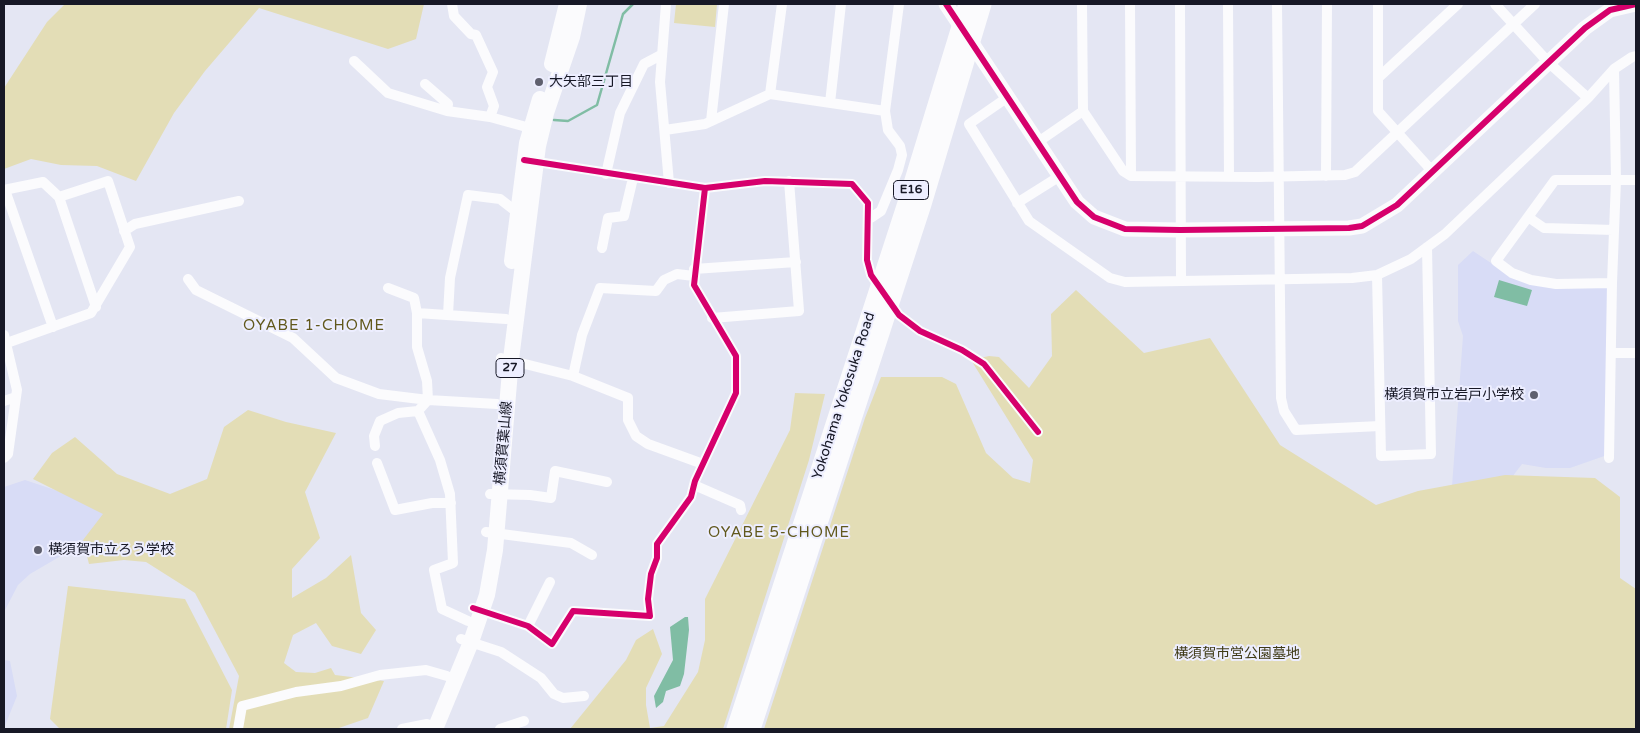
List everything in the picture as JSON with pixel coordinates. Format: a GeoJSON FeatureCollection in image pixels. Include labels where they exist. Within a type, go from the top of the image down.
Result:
{"type":"FeatureCollection","features":[{"type":"Feature","properties":{"kind":"highway","name":"Yokohama Yokosuka Road"},"geometry":{"type":"LineString","coordinates":[[751,729],[858,375],[975,6]]}},
{"type":"Feature","properties":{"kind":"highway","name":"Yokohama Yokosuka Road"},"geometry":{"type":"LineString","coordinates":[[736,729],[858,375]]}},
{"type":"Feature","properties":{"kind":"main road","name":"横須賀葉山線"},"geometry":{"type":"LineString","coordinates":[[419,728],[466,640],[474,613],[482,567],[491,533],[506,358],[530,161],[530,128],[557,47],[567,4]]}},
{"type":"Feature","properties":{"kind":"main road","name":"横須賀葉山線"},"geometry":{"type":"LineString","coordinates":[[495,494],[497,404],[506,358],[506,319],[518,213],[530,161],[572,37],[579,4]]}},
{"type":"Feature","properties":{"kind":"main road","name":"横須賀葉山線"},"geometry":{"type":"LineString","coordinates":[[419,728],[466,640]]}},
{"type":"Feature","properties":{"kind":"street"},"geometry":{"type":"LineString","coordinates":[[452,4],[454,16],[471,34],[476,35],[493,72],[487,87],[494,106],[490,117]]}},
{"type":"Feature","properties":{"kind":"street"},"geometry":{"type":"LineString","coordinates":[[666,4],[660,82],[669,183]]}},
{"type":"Feature","properties":{"kind":"street"},"geometry":{"type":"LineString","coordinates":[[711,121],[724,4]]}},
{"type":"Feature","properties":{"kind":"street"},"geometry":{"type":"LineString","coordinates":[[770,94],[782,4]]}},
{"type":"Feature","properties":{"kind":"street"},"geometry":{"type":"LineString","coordinates":[[830,103],[841,4]]}},
{"type":"Feature","properties":{"kind":"street"},"geometry":{"type":"LineString","coordinates":[[869,218],[881,210],[898,170],[902,155],[900,146],[888,130],[885,111],[899,4]]}},
{"type":"Feature","properties":{"kind":"street"},"geometry":{"type":"LineString","coordinates":[[946,4],[1078,202],[1094,217],[1125,230],[1280,230],[1362,226],[1397,205],[1597,19],[1610,10],[1636,4]]}},
{"type":"Feature","properties":{"kind":"street"},"geometry":{"type":"LineString","coordinates":[[1082,4],[1083,111],[1122,171],[1131,176],[1229,177],[1326,176],[1345,175],[1355,172],[1453,82],[1530,6]]}},
{"type":"Feature","properties":{"kind":"street"},"geometry":{"type":"LineString","coordinates":[[1130,4],[1131,176]]}},
{"type":"Feature","properties":{"kind":"street"},"geometry":{"type":"LineString","coordinates":[[1180,4],[1181,281]]}},
{"type":"Feature","properties":{"kind":"street"},"geometry":{"type":"LineString","coordinates":[[1228,4],[1229,177]]}},
{"type":"Feature","properties":{"kind":"street"},"geometry":{"type":"LineString","coordinates":[[1277,4],[1281,398],[1290,423],[1296,430],[1380,426]]}},
{"type":"Feature","properties":{"kind":"street"},"geometry":{"type":"LineString","coordinates":[[1326,176],[1327,4]]}},
{"type":"Feature","properties":{"kind":"street"},"geometry":{"type":"LineString","coordinates":[[1378,4],[1378,111],[1433,172]]}},
{"type":"Feature","properties":{"kind":"street"},"geometry":{"type":"LineString","coordinates":[[1378,78],[1458,4]]}},
{"type":"Feature","properties":{"kind":"street"},"geometry":{"type":"LineString","coordinates":[[1495,4],[1550,63],[1588,98]]}},
{"type":"Feature","properties":{"kind":"street"},"geometry":{"type":"LineString","coordinates":[[606,174],[620,113],[644,64],[661,55]]}},
{"type":"Feature","properties":{"kind":"street"},"geometry":{"type":"LineString","coordinates":[[1008,97],[969,124],[1029,221],[1110,278],[1124,282],[1352,278],[1377,275],[1411,259],[1445,234],[1588,98],[1614,69],[1636,56]]}},
{"type":"Feature","properties":{"kind":"street"},"geometry":{"type":"LineString","coordinates":[[354,62],[388,93],[447,111],[490,117],[530,128]]}},
{"type":"Feature","properties":{"kind":"street"},"geometry":{"type":"LineString","coordinates":[[1609,458],[1616,180],[1614,69]]}},
{"type":"Feature","properties":{"kind":"street"},"geometry":{"type":"LineString","coordinates":[[425,84],[448,104],[447,111]]}},
{"type":"Feature","properties":{"kind":"street"},"geometry":{"type":"LineString","coordinates":[[665,130],[704,124],[770,94],[885,111]]}},
{"type":"Feature","properties":{"kind":"street"},"geometry":{"type":"LineString","coordinates":[[1038,142],[1083,111]]}},
{"type":"Feature","properties":{"kind":"street"},"geometry":{"type":"LineString","coordinates":[[530,161],[704,188],[737,186],[765,180],[852,184],[868,203],[867,260],[871,276],[899,315],[920,331],[962,350],[984,364],[1038,432]]}},
{"type":"Feature","properties":{"kind":"street"},"geometry":{"type":"LineString","coordinates":[[1017,203],[1060,176]]}},
{"type":"Feature","properties":{"kind":"street"},"geometry":{"type":"LineString","coordinates":[[602,248],[608,218],[624,216],[633,178]]}},
{"type":"Feature","properties":{"kind":"street"},"geometry":{"type":"LineString","coordinates":[[1612,283],[1556,284],[1531,280],[1512,273],[1496,262],[1555,180],[1636,180]]}},
{"type":"Feature","properties":{"kind":"street"},"geometry":{"type":"LineString","coordinates":[[4,458],[8,454],[17,390],[5,340],[53,327],[90,313],[96,307],[130,247],[108,181],[59,197]]}},
{"type":"Feature","properties":{"kind":"street"},"geometry":{"type":"LineString","coordinates":[[712,318],[799,311],[789,181]]}},
{"type":"Feature","properties":{"kind":"street"},"geometry":{"type":"LineString","coordinates":[[53,327],[4,190],[43,182],[59,197],[96,307]]}},
{"type":"Feature","properties":{"kind":"street"},"geometry":{"type":"LineString","coordinates":[[418,411],[448,481],[451,503],[453,563],[434,570],[442,609],[474,613],[528,626],[552,644],[573,612],[650,616],[648,598],[651,574],[657,558],[657,544],[691,497],[694,485],[736,393],[736,356],[694,285],[704,188]]}},
{"type":"Feature","properties":{"kind":"street"},"geometry":{"type":"LineString","coordinates":[[448,315],[450,278],[468,195],[500,200],[518,213]]}},
{"type":"Feature","properties":{"kind":"street"},"geometry":{"type":"LineString","coordinates":[[124,231],[135,224],[239,201]]}},
{"type":"Feature","properties":{"kind":"street"},"geometry":{"type":"LineString","coordinates":[[1528,217],[1544,228],[1614,230]]}},
{"type":"Feature","properties":{"kind":"street"},"geometry":{"type":"LineString","coordinates":[[1377,275],[1382,456],[1431,454],[1427,247]]}},
{"type":"Feature","properties":{"kind":"street"},"geometry":{"type":"LineString","coordinates":[[573,376],[582,334],[600,288],[656,290],[664,280],[677,274],[796,262]]}},
{"type":"Feature","properties":{"kind":"street"},"geometry":{"type":"LineString","coordinates":[[188,279],[196,290],[293,338],[336,378],[379,394],[428,400],[497,404]]}},
{"type":"Feature","properties":{"kind":"street"},"geometry":{"type":"LineString","coordinates":[[375,446],[374,436],[380,421],[398,413],[418,411],[428,400],[427,381],[417,347],[414,298],[388,288]]}},
{"type":"Feature","properties":{"kind":"street"},"geometry":{"type":"LineString","coordinates":[[416,313],[506,319]]}},
{"type":"Feature","properties":{"kind":"street"},"geometry":{"type":"LineString","coordinates":[[1612,353],[1636,353]]}},
{"type":"Feature","properties":{"kind":"street"},"geometry":{"type":"LineString","coordinates":[[506,358],[573,376],[628,398],[628,420],[636,436],[648,444],[704,464]]}},
{"type":"Feature","properties":{"kind":"street"},"geometry":{"type":"LineString","coordinates":[[4,400],[16,396]]}},
{"type":"Feature","properties":{"kind":"street"},"geometry":{"type":"LineString","coordinates":[[376,463],[395,510],[432,503],[451,503]]}},
{"type":"Feature","properties":{"kind":"street"},"geometry":{"type":"LineString","coordinates":[[495,494],[551,498],[555,471],[607,482]]}},
{"type":"Feature","properties":{"kind":"street"},"geometry":{"type":"LineString","coordinates":[[694,485],[740,505],[741,510]]}},
{"type":"Feature","properties":{"kind":"street"},"geometry":{"type":"LineString","coordinates":[[491,533],[571,543],[592,555]]}},
{"type":"Feature","properties":{"kind":"street"},"geometry":{"type":"LineString","coordinates":[[528,626],[550,582]]}},
{"type":"Feature","properties":{"kind":"street"},"geometry":{"type":"LineString","coordinates":[[466,640],[501,652],[541,678],[554,694],[563,698],[584,696]]}},
{"type":"Feature","properties":{"kind":"street"},"geometry":{"type":"LineString","coordinates":[[238,729],[242,706],[296,692],[341,686],[380,675],[426,670],[447,676]]}},
{"type":"Feature","properties":{"kind":"street"},"geometry":{"type":"LineString","coordinates":[[500,729],[524,721]]}},
{"type":"Feature","properties":{"kind":"shaded area","name":"横須賀市立岩戸小学校"},"geometry":{"type":"Polygon","coordinates":[[[1473,251],[1497,267],[1524,281],[1606,286],[1610,289],[1610,454],[1570,468],[1546,468],[1522,464],[1503,489],[1451,500],[1463,336],[1458,321],[1458,265],[1473,251]]]}},
{"type":"Feature","properties":{"kind":"shaded area"},"geometry":{"type":"Polygon","coordinates":[[[1499,280],[1532,290],[1527,306],[1494,297],[1499,280]]]}},
{"type":"Feature","properties":{"kind":"shaded area","name":"横須賀市立ろう学校"},"geometry":{"type":"Polygon","coordinates":[[[25,480],[112,509],[114,525],[30,574],[18,585],[4,612],[4,487],[25,480]]]}},
{"type":"Feature","properties":{"kind":"shaded area"},"geometry":{"type":"Polygon","coordinates":[[[688,617],[689,630],[684,674],[680,686],[666,691],[663,702],[656,708],[654,696],[673,660],[670,627],[688,617]]]}},
{"type":"Feature","properties":{"kind":"shaded area"},"geometry":{"type":"Polygon","coordinates":[[[4,660],[10,661],[17,696],[4,728],[4,660]]]}},
{"type":"Feature","properties":{"kind":"green space"},"geometry":{"type":"Polygon","coordinates":[[[65,4],[424,4],[416,39],[388,49],[259,8],[205,71],[174,113],[136,181],[97,166],[61,165],[31,159],[4,169],[4,88],[47,22],[65,4]]]}},
{"type":"Feature","properties":{"kind":"green space"},"geometry":{"type":"Polygon","coordinates":[[[676,4],[717,4],[715,27],[674,23],[676,4]]]}},
{"type":"Feature","properties":{"kind":"green space","name":"横須賀市営公園墓地"},"geometry":{"type":"Polygon","coordinates":[[[1076,290],[1144,353],[1210,338],[1280,445],[1376,505],[1418,491],[1505,475],[1595,478],[1620,497],[1620,578],[1636,589],[1636,729],[764,729],[865,418],[881,377],[942,377],[956,384],[986,453],[1013,478],[1030,483],[1033,460],[971,360],[989,356],[999,357],[1029,388],[1052,356],[1051,314],[1076,290]]]}},
{"type":"Feature","properties":{"kind":"green space"},"geometry":{"type":"Polygon","coordinates":[[[795,393],[825,394],[809,460],[723,729],[570,729],[626,660],[636,640],[653,629],[662,654],[646,688],[646,705],[650,728],[664,726],[698,672],[705,640],[705,599],[790,430],[795,393]]]}},
{"type":"Feature","properties":{"kind":"green space"},"geometry":{"type":"Polygon","coordinates":[[[248,410],[286,422],[336,433],[305,492],[320,538],[292,569],[292,598],[326,578],[351,555],[361,613],[376,630],[361,654],[332,646],[316,623],[293,635],[284,663],[296,672],[315,673],[331,668],[335,675],[384,681],[368,718],[336,729],[229,729],[239,676],[195,593],[146,562],[124,560],[89,564],[83,540],[103,514],[33,479],[52,453],[75,437],[117,474],[170,494],[207,479],[224,427],[248,410]]]}},
{"type":"Feature","properties":{"kind":"green space"},"geometry":{"type":"Polygon","coordinates":[[[68,586],[185,599],[232,690],[226,729],[60,729],[50,719],[68,586]]]}},
{"type":"Feature","properties":{"kind":"waterway"},"geometry":{"type":"LineString","coordinates":[[554,120],[568,121],[597,105],[623,14],[633,4]]}},
{"type":"Feature","properties":{"kind":"cycle path"},"geometry":{"type":"LineString","coordinates":[[946,4],[1077,202],[1094,217],[1125,229],[1180,230],[1349,228],[1362,226],[1397,205],[1585,28],[1610,10],[1636,4]]}},
{"type":"Feature","properties":{"kind":"cycle path"},"geometry":{"type":"LineString","coordinates":[[524,160],[705,188],[765,181],[852,184],[868,203],[867,260],[871,275],[899,315],[920,331],[962,350],[984,364],[1038,432]]}},
{"type":"Feature","properties":{"kind":"cycle path"},"geometry":{"type":"LineString","coordinates":[[473,608],[528,626],[552,644],[573,611],[650,616],[648,599],[651,574],[657,558],[657,544],[691,497],[695,481],[736,393],[736,356],[694,285],[705,188]]}},
{"type":"Feature","properties":{"kind":"place","name":"大矢部三丁目"},"geometry":{"type":"Point","coordinates":[539,82]}},
{"type":"Feature","properties":{"kind":"place","name":"横須賀市立岩戸小学校"},"geometry":{"type":"Point","coordinates":[1534,395]}},
{"type":"Feature","properties":{"kind":"place","name":"横須賀市立ろう学校"},"geometry":{"type":"Point","coordinates":[38,550]}},
{"type":"Feature","properties":{"kind":"district","name":"OYABE 1-CHOME"},"geometry":{"type":"Point","coordinates":[314,326]}},
{"type":"Feature","properties":{"kind":"district","name":"OYABE 5-CHOME"},"geometry":{"type":"Point","coordinates":[779,533]}}]}
